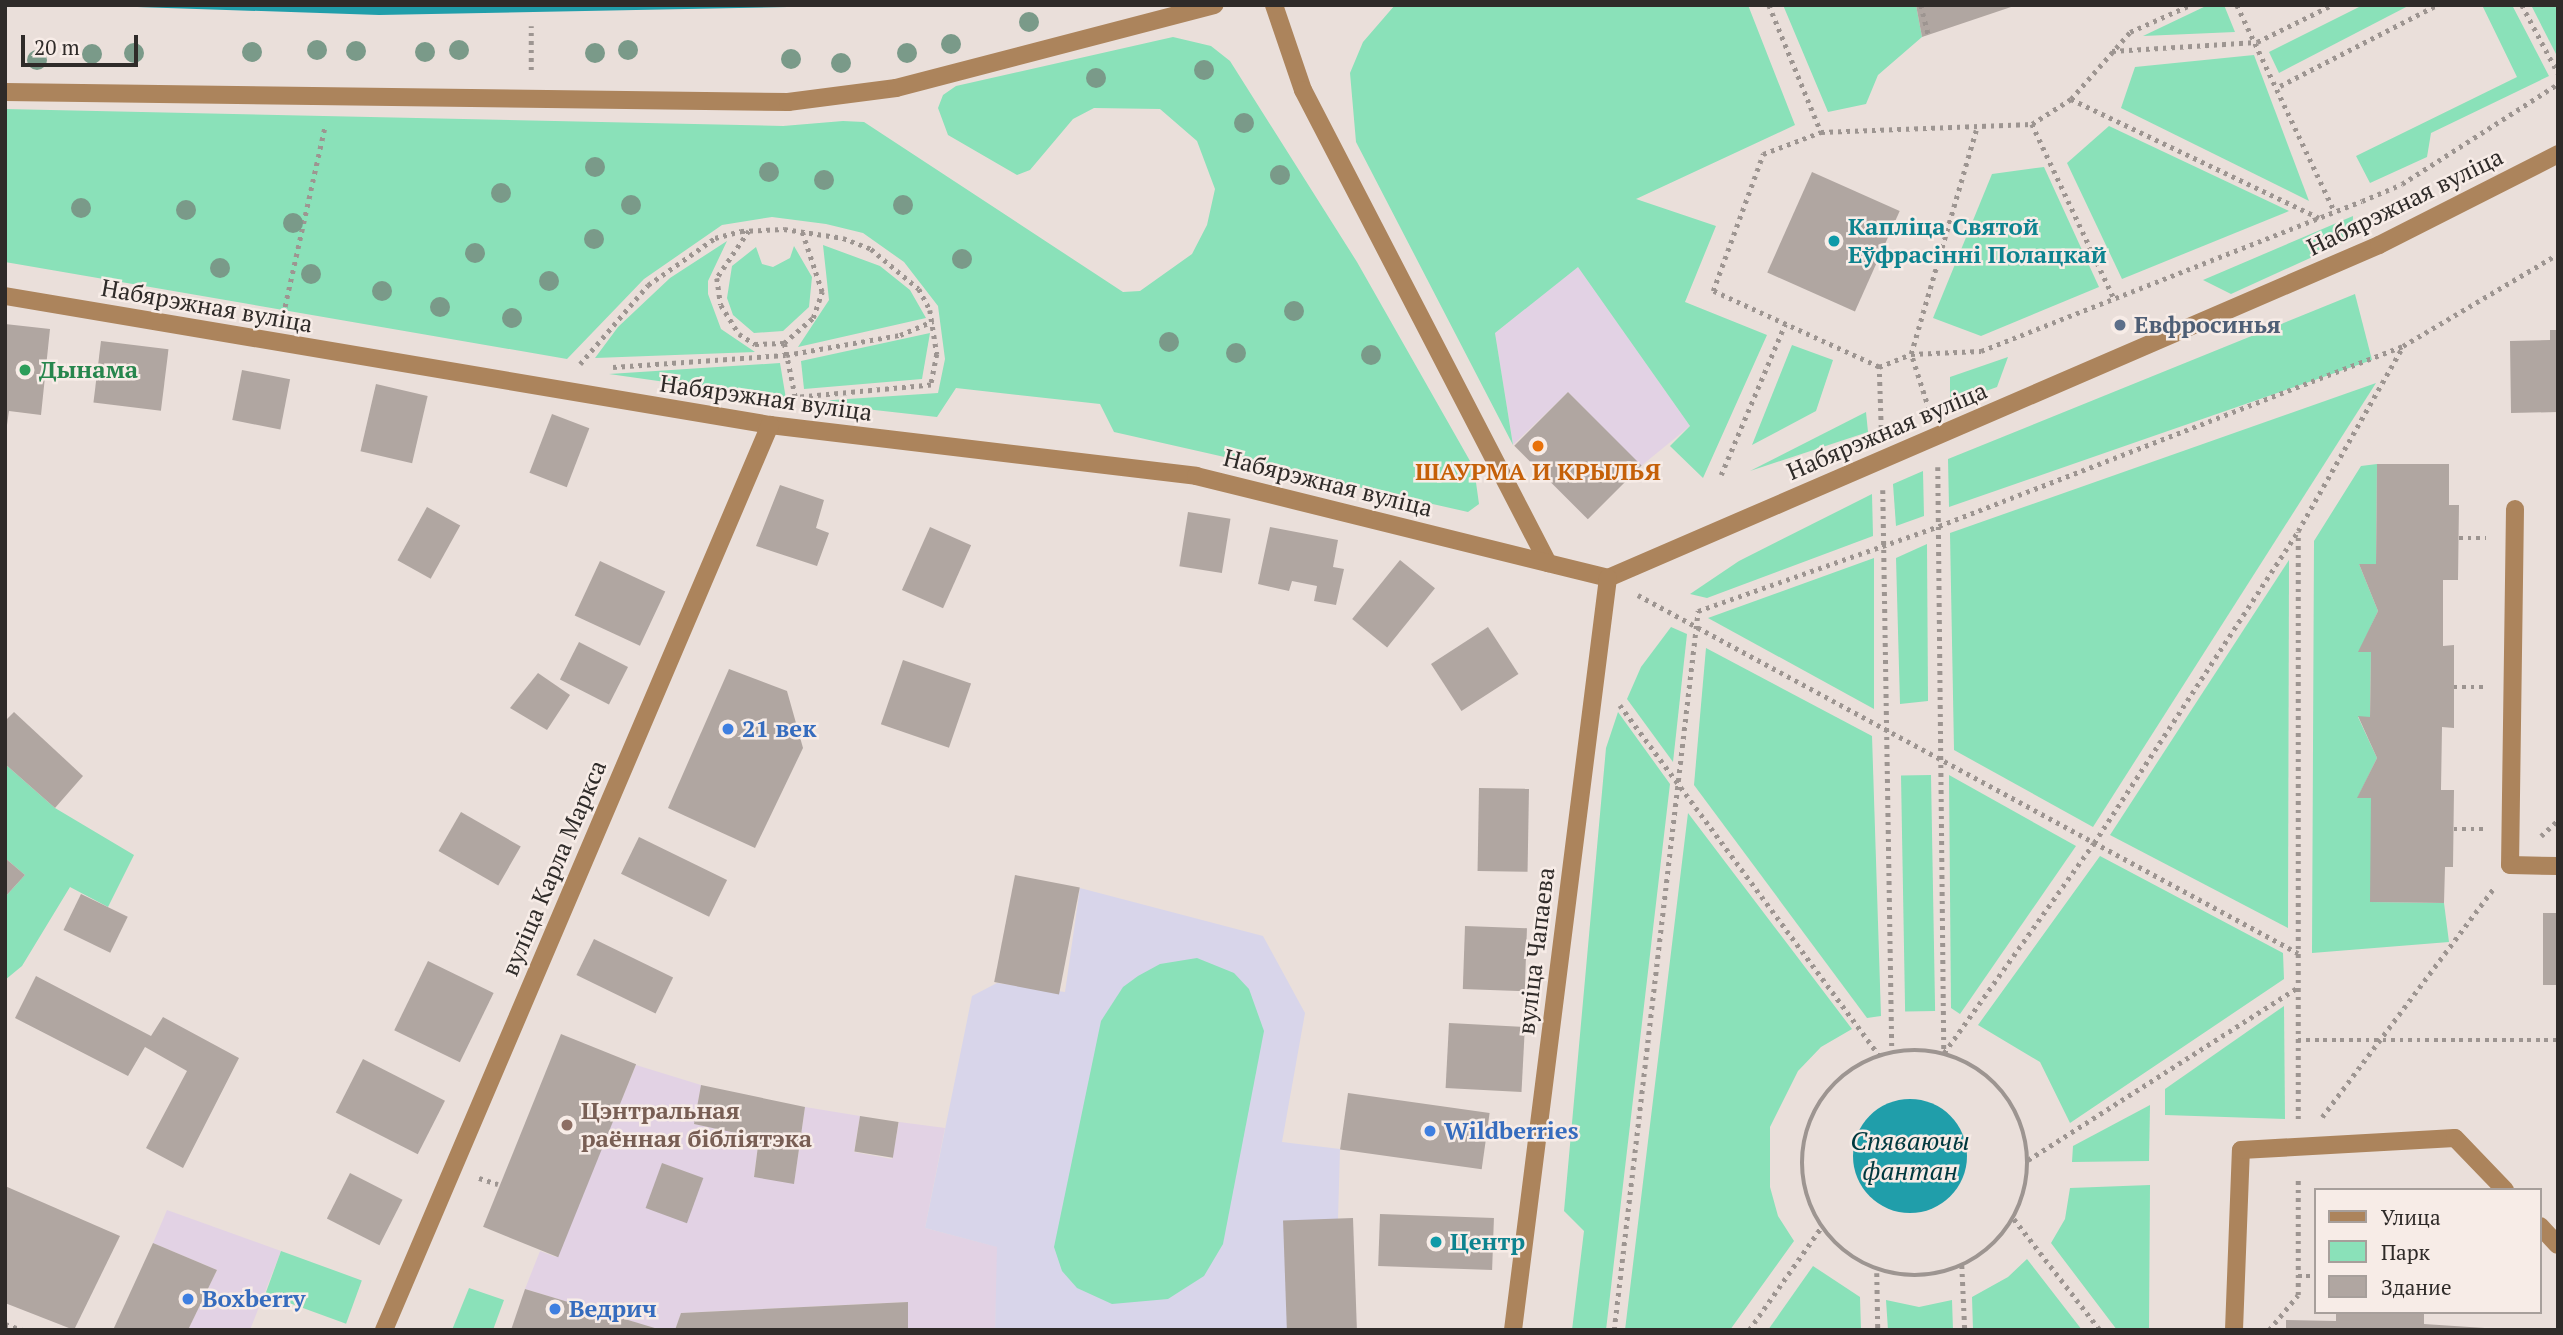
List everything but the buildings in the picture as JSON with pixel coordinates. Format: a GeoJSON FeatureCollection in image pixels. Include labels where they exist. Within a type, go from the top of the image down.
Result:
{"type":"FeatureCollection","features":[{"type":"Feature","properties":{"kind":"street"},"geometry":{"type":"LineString","coordinates":[[5,92],[788,102],[896,88],[1214,5]]}},
{"type":"Feature","properties":{"kind":"street"},"geometry":{"type":"LineString","coordinates":[[1274,5],[1303,90],[1548,563]]}},
{"type":"Feature","properties":{"kind":"street","name":"Набярэжная вуліца"},"geometry":{"type":"LineString","coordinates":[[5,296],[770,425],[1196,475],[1608,578],[2379,245],[2558,155]]}},
{"type":"Feature","properties":{"kind":"street","name":"вуліца Карла Маркса"},"geometry":{"type":"LineString","coordinates":[[384,1330],[770,425]]}},
{"type":"Feature","properties":{"kind":"street"},"geometry":{"type":"LineString","coordinates":[[2515,509],[2510,865],[2558,866]]}},
{"type":"Feature","properties":{"kind":"street","name":"вуліца Чапаева"},"geometry":{"type":"LineString","coordinates":[[1513,1330],[1608,578]]}},
{"type":"Feature","properties":{"kind":"street"},"geometry":{"type":"LineString","coordinates":[[2234,1330],[2241,1150],[2455,1138],[2503,1188]]}},
{"type":"Feature","properties":{"kind":"street"},"geometry":{"type":"LineString","coordinates":[[2542,1228],[2558,1245]]}},
{"type":"Feature","properties":{"kind":"path"},"geometry":{"type":"LineString","coordinates":[[1769,5],[1821,132]]}},
{"type":"Feature","properties":{"kind":"path"},"geometry":{"type":"LineString","coordinates":[[1922,5],[1928,34]]}},
{"type":"Feature","properties":{"kind":"path"},"geometry":{"type":"LineString","coordinates":[[2237,5],[2280,86],[2335,212]]}},
{"type":"Feature","properties":{"kind":"path"},"geometry":{"type":"LineString","coordinates":[[2112,51],[2257,42],[2332,5]]}},
{"type":"Feature","properties":{"kind":"path"},"geometry":{"type":"LineString","coordinates":[[2280,86],[2437,5]]}},
{"type":"Feature","properties":{"kind":"path"},"geometry":{"type":"LineString","coordinates":[[2522,5],[2558,73]]}},
{"type":"Feature","properties":{"kind":"path"},"geometry":{"type":"LineString","coordinates":[[531,26],[531,98]]}},
{"type":"Feature","properties":{"kind":"path"},"geometry":{"type":"LineString","coordinates":[[1880,367],[1911,354],[1981,351],[2335,212],[2402,184],[2558,84]]}},
{"type":"Feature","properties":{"kind":"path"},"geometry":{"type":"LineString","coordinates":[[276,343],[332,97]]}},
{"type":"Feature","properties":{"kind":"path"},"geometry":{"type":"LineString","coordinates":[[2071,99],[2320,218]]}},
{"type":"Feature","properties":{"kind":"path"},"geometry":{"type":"LineString","coordinates":[[2032,124],[2114,298]]}},
{"type":"Feature","properties":{"kind":"path"},"geometry":{"type":"LineString","coordinates":[[1944,1053],[1937,436],[1911,354],[1976,130]]}},
{"type":"Feature","properties":{"kind":"path"},"geometry":{"type":"LineString","coordinates":[[750,230],[717,278],[721,305],[739,334],[755,344],[783,343],[813,318],[822,292],[816,261],[802,232]]}},
{"type":"Feature","properties":{"kind":"path"},"geometry":{"type":"LineString","coordinates":[[592,368],[578,369],[597,339],[669,267],[715,239],[750,230],[802,232],[843,238],[895,265],[919,289],[933,321],[937,354],[931,384],[795,397]]}},
{"type":"Feature","properties":{"kind":"path"},"geometry":{"type":"LineString","coordinates":[[1614,1330],[1698,611],[1939,526],[2403,346],[2558,254]]}},
{"type":"Feature","properties":{"kind":"path"},"geometry":{"type":"LineString","coordinates":[[605,367],[786,355],[900,335],[933,321]]}},
{"type":"Feature","properties":{"kind":"path"},"geometry":{"type":"LineString","coordinates":[[1721,475],[1785,324]]}},
{"type":"Feature","properties":{"kind":"path"},"geometry":{"type":"LineString","coordinates":[[783,343],[802,429]]}},
{"type":"Feature","properties":{"kind":"path"},"geometry":{"type":"LineString","coordinates":[[1944,1053],[2094,843],[2298,531],[2403,346]]}},
{"type":"Feature","properties":{"kind":"path"},"geometry":{"type":"LineString","coordinates":[[2269,1330],[2298,1295],[2298,531]]}},
{"type":"Feature","properties":{"kind":"path"},"geometry":{"type":"LineString","coordinates":[[1608,578],[2298,953]]}},
{"type":"Feature","properties":{"kind":"path"},"geometry":{"type":"LineString","coordinates":[[1596,672],[1880,1056]]}},
{"type":"Feature","properties":{"kind":"path"},"geometry":{"type":"LineString","coordinates":[[2298,1147],[2383,1040],[2510,865],[2558,820]]}},
{"type":"Feature","properties":{"kind":"path"},"geometry":{"type":"LineString","coordinates":[[2028,1160],[2298,988]]}},
{"type":"Feature","properties":{"kind":"path"},"geometry":{"type":"LineString","coordinates":[[2298,1040],[2558,1040]]}},
{"type":"Feature","properties":{"kind":"path"},"geometry":{"type":"LineString","coordinates":[[1944,1053],[1987,1075],[2004,1093],[2025,1136],[2028,1160],[2014,1219],[1990,1248],[1962,1265],[1931,1275],[1877,1273],[1822,1226],[1803,1178],[1808,1127],[1836,1083],[1880,1056],[1944,1053]]}},
{"type":"Feature","properties":{"kind":"path"},"geometry":{"type":"LineString","coordinates":[[2014,1219],[2100,1330]]}},
{"type":"Feature","properties":{"kind":"path"},"geometry":{"type":"LineString","coordinates":[[1749,1330],[1822,1226]]}},
{"type":"Feature","properties":{"kind":"path"},"geometry":{"type":"LineString","coordinates":[[1962,1265],[1965,1330]]}},
{"type":"Feature","properties":{"kind":"path"},"geometry":{"type":"LineString","coordinates":[[1877,1273],[1878,1330]]}},
{"type":"Feature","properties":{"kind":"path"},"geometry":{"type":"LineString","coordinates":[[2298,1276],[2314,1276]]}},
{"type":"Feature","properties":{"kind":"path"},"geometry":{"type":"LineString","coordinates":[[5,1324],[22,1330]]}},
{"type":"Feature","properties":{"kind":"shaded area"},"geometry":{"type":"Polygon","coordinates":[[[1578,266],[1690,426],[1641,466],[1568,392],[1513,445],[1495,333],[1578,266]]]}},
{"type":"Feature","properties":{"kind":"shaded area"},"geometry":{"type":"Polygon","coordinates":[[[1080,888],[1263,936],[1305,1013],[1282,1142],[1340,1149],[1338,1219],[1288,1330],[995,1330],[997,1247],[925,1228],[972,996],[997,983],[1065,992],[1080,888]]]}},
{"type":"Feature","properties":{"kind":"shaded area"},"geometry":{"type":"Polygon","coordinates":[[[636,1065],[701,1085],[694,1124],[759,1138],[754,1176],[794,1183],[805,1107],[860,1116],[854,1152],[892,1159],[899,1122],[945,1128],[925,1228],[998,1247],[995,1330],[908,1330],[907,1302],[681,1313],[675,1330],[660,1330],[525,1289],[540,1251],[556,1257],[636,1065]]]}},
{"type":"Feature","properties":{"kind":"shaded area"},"geometry":{"type":"Polygon","coordinates":[[[167,1210],[281,1251],[250,1330],[188,1330],[217,1270],[153,1243],[167,1210]]]}},
{"type":"Feature","properties":{"kind":"green space"},"geometry":{"type":"Polygon","coordinates":[[[1395,5],[1748,5],[1795,125],[1636,199],[1716,226],[1685,302],[1767,335],[1703,478],[1670,446],[1690,426],[1578,267],[1495,333],[1513,445],[1356,142],[1350,73],[1363,42],[1395,5]]]}},
{"type":"Feature","properties":{"kind":"green space"},"geometry":{"type":"Polygon","coordinates":[[[1783,5],[1916,5],[1922,37],[1878,75],[1866,104],[1828,112],[1783,5]]]}},
{"type":"Feature","properties":{"kind":"green space"},"geometry":{"type":"Polygon","coordinates":[[[2208,5],[2224,5],[2235,32],[2143,36],[2208,5]]]}},
{"type":"Feature","properties":{"kind":"green space"},"geometry":{"type":"Polygon","coordinates":[[[2363,5],[2410,5],[2279,73],[2269,52],[2363,5]]]}},
{"type":"Feature","properties":{"kind":"green space"},"geometry":{"type":"Polygon","coordinates":[[[2482,5],[2512,5],[2549,76],[2431,133],[2427,157],[2370,183],[2356,156],[2517,77],[2482,5]]]}},
{"type":"Feature","properties":{"kind":"green space"},"geometry":{"type":"Polygon","coordinates":[[[2531,5],[2558,5],[2556,54],[2531,5]]]}},
{"type":"Feature","properties":{"kind":"green space"},"geometry":{"type":"Polygon","coordinates":[[[1173,37],[1211,46],[1230,61],[1357,262],[1474,468],[1479,504],[1468,512],[1114,432],[1100,404],[956,388],[937,417],[803,402],[938,393],[945,359],[938,306],[904,262],[863,233],[826,224],[772,217],[722,225],[644,279],[567,359],[5,262],[5,109],[783,126],[843,121],[864,122],[1123,292],[1140,291],[1192,254],[1207,225],[1215,189],[1197,141],[1160,109],[1094,108],[1073,119],[1030,170],[1017,175],[948,135],[938,108],[943,95],[956,86],[1173,37]]]}},
{"type":"Feature","properties":{"kind":"green space"},"geometry":{"type":"Polygon","coordinates":[[[2254,55],[2309,201],[2121,108],[2135,67],[2254,55]]]}},
{"type":"Feature","properties":{"kind":"green space"},"geometry":{"type":"Polygon","coordinates":[[[2109,126],[2289,211],[2122,279],[2067,163],[2109,126]]]}},
{"type":"Feature","properties":{"kind":"green space"},"geometry":{"type":"Polygon","coordinates":[[[2044,167],[2099,287],[1981,336],[1933,318],[1992,174],[2044,167]]]}},
{"type":"Feature","properties":{"kind":"green space"},"geometry":{"type":"Polygon","coordinates":[[[2353,216],[2352,239],[2231,294],[2203,280],[2353,216]]]}},
{"type":"Feature","properties":{"kind":"green space"},"geometry":{"type":"Polygon","coordinates":[[[727,241],[708,281],[708,294],[721,329],[755,352],[595,358],[618,327],[670,278],[727,241]]]}},
{"type":"Feature","properties":{"kind":"green space"},"geometry":{"type":"Polygon","coordinates":[[[823,245],[880,266],[910,290],[926,318],[798,347],[829,300],[823,245]]]}},
{"type":"Feature","properties":{"kind":"green space"},"geometry":{"type":"Polygon","coordinates":[[[794,246],[812,277],[809,307],[783,331],[754,333],[733,315],[727,298],[732,266],[756,247],[762,264],[773,267],[790,258],[794,246]]]}},
{"type":"Feature","properties":{"kind":"green space"},"geometry":{"type":"Polygon","coordinates":[[[2355,294],[2372,360],[1949,507],[1948,459],[2355,294]]]}},
{"type":"Feature","properties":{"kind":"green space"},"geometry":{"type":"Polygon","coordinates":[[[930,333],[922,379],[804,389],[801,361],[930,333]]]}},
{"type":"Feature","properties":{"kind":"green space"},"geometry":{"type":"Polygon","coordinates":[[[1792,345],[1833,360],[1816,411],[1752,445],[1792,345]]]}},
{"type":"Feature","properties":{"kind":"green space"},"geometry":{"type":"Polygon","coordinates":[[[2008,357],[1997,387],[1950,404],[1950,377],[2008,357]]]}},
{"type":"Feature","properties":{"kind":"green space"},"geometry":{"type":"Polygon","coordinates":[[[780,363],[786,399],[609,374],[780,363]]]}},
{"type":"Feature","properties":{"kind":"green space"},"geometry":{"type":"Polygon","coordinates":[[[2376,383],[2093,827],[1954,750],[1950,533],[2376,383]]]}},
{"type":"Feature","properties":{"kind":"green space"},"geometry":{"type":"Polygon","coordinates":[[[1866,412],[1868,432],[1750,471],[1866,412]]]}},
{"type":"Feature","properties":{"kind":"green space"},"geometry":{"type":"Polygon","coordinates":[[[2377,464],[2376,564],[2359,564],[2378,611],[2359,652],[2371,652],[2370,717],[2358,717],[2377,758],[2358,797],[2371,798],[2371,902],[2444,903],[2449,942],[2312,953],[2314,541],[2361,466],[2377,464]]]}},
{"type":"Feature","properties":{"kind":"green space"},"geometry":{"type":"Polygon","coordinates":[[[1923,471],[1924,516],[1896,526],[1893,484],[1923,471]]]}},
{"type":"Feature","properties":{"kind":"green space"},"geometry":{"type":"Polygon","coordinates":[[[1872,494],[1873,536],[1707,598],[1690,594],[1739,561],[1872,494]]]}},
{"type":"Feature","properties":{"kind":"green space"},"geometry":{"type":"Polygon","coordinates":[[[1927,544],[1928,701],[1900,704],[1896,558],[1927,544]]]}},
{"type":"Feature","properties":{"kind":"green space"},"geometry":{"type":"Polygon","coordinates":[[[1874,558],[1874,709],[1708,618],[1874,558]]]}},
{"type":"Feature","properties":{"kind":"green space"},"geometry":{"type":"Polygon","coordinates":[[[2289,560],[2288,928],[2110,835],[2289,560]]]}},
{"type":"Feature","properties":{"kind":"green space"},"geometry":{"type":"Polygon","coordinates":[[[1671,627],[1687,634],[1673,762],[1627,699],[1641,667],[1671,627]]]}},
{"type":"Feature","properties":{"kind":"green space"},"geometry":{"type":"Polygon","coordinates":[[[1706,648],[1872,736],[1881,1016],[1867,1018],[1694,785],[1706,648]]]}},
{"type":"Feature","properties":{"kind":"green space"},"geometry":{"type":"Polygon","coordinates":[[[1618,712],[1670,784],[1606,1330],[1572,1330],[1584,1231],[1564,1211],[1606,748],[1618,712]]]}},
{"type":"Feature","properties":{"kind":"green space"},"geometry":{"type":"Polygon","coordinates":[[[5,764],[55,808],[134,855],[108,907],[70,887],[22,966],[5,980],[5,897],[25,875],[5,858],[5,764]]]}},
{"type":"Feature","properties":{"kind":"green space"},"geometry":{"type":"Polygon","coordinates":[[[1931,775],[1935,1011],[1905,1011],[1901,776],[1931,775]]]}},
{"type":"Feature","properties":{"kind":"green space"},"geometry":{"type":"Polygon","coordinates":[[[1949,775],[2076,846],[1960,1014],[1951,1008],[1949,775]]]}},
{"type":"Feature","properties":{"kind":"green space"},"geometry":{"type":"Polygon","coordinates":[[[1688,813],[1852,1029],[1821,1047],[1798,1071],[1770,1127],[1770,1187],[1778,1216],[1794,1241],[1730,1330],[1625,1330],[1688,813]]]}},
{"type":"Feature","properties":{"kind":"green space"},"geometry":{"type":"Polygon","coordinates":[[[2100,856],[2283,953],[2284,979],[2070,1123],[2040,1062],[1978,1025],[2100,856]]]}},
{"type":"Feature","properties":{"kind":"green space"},"geometry":{"type":"Polygon","coordinates":[[[1197,958],[1234,973],[1249,989],[1264,1031],[1223,1244],[1204,1276],[1168,1299],[1112,1304],[1077,1288],[1062,1271],[1054,1247],[1101,1021],[1123,987],[1138,976],[1160,964],[1197,958]]]}},
{"type":"Feature","properties":{"kind":"green space"},"geometry":{"type":"Polygon","coordinates":[[[2284,1006],[2285,1119],[2165,1115],[2165,1089],[2284,1006]]]}},
{"type":"Feature","properties":{"kind":"green space"},"geometry":{"type":"Polygon","coordinates":[[[2150,1105],[2149,1161],[2072,1162],[2073,1146],[2150,1105]]]}},
{"type":"Feature","properties":{"kind":"green space"},"geometry":{"type":"Polygon","coordinates":[[[2150,1185],[2149,1330],[2117,1330],[2051,1243],[2065,1219],[2070,1188],[2150,1185]]]}},
{"type":"Feature","properties":{"kind":"green space"},"geometry":{"type":"Polygon","coordinates":[[[281,1251],[362,1280],[346,1324],[265,1294],[281,1251]]]}},
{"type":"Feature","properties":{"kind":"green space"},"geometry":{"type":"Polygon","coordinates":[[[2027,1259],[2082,1330],[1973,1330],[1972,1297],[2008,1277],[2027,1259]]]}},
{"type":"Feature","properties":{"kind":"green space"},"geometry":{"type":"Polygon","coordinates":[[[1813,1266],[1860,1297],[1861,1330],[1768,1330],[1813,1266]]]}},
{"type":"Feature","properties":{"kind":"green space"},"geometry":{"type":"Polygon","coordinates":[[[469,1288],[504,1300],[493,1330],[452,1330],[469,1288]]]}},
{"type":"Feature","properties":{"kind":"green space"},"geometry":{"type":"Polygon","coordinates":[[[1886,1300],[1919,1307],[1952,1300],[1953,1330],[1888,1330],[1886,1300]]]}},
{"type":"Feature","properties":{"kind":"water"},"geometry":{"type":"Polygon","coordinates":[[[78,5],[889,5],[379,15],[78,5]]]}},
{"type":"Feature","properties":{"kind":"water","name":"Спяваючы фантан"},"geometry":{"type":"Polygon","coordinates":[[[1910,1099],[1932,1103],[1951,1115],[1963,1134],[1967,1156],[1963,1178],[1951,1197],[1932,1209],[1910,1213],[1888,1209],[1869,1197],[1857,1178],[1853,1156],[1857,1134],[1869,1115],[1888,1103],[1910,1099]]]}},
{"type":"Feature","properties":{"kind":"place","name":"Капліца Святой Еўфрасінні Полацкай"},"geometry":{"type":"Point","coordinates":[1834,241]}},
{"type":"Feature","properties":{"kind":"place","name":"Евфросинья"},"geometry":{"type":"Point","coordinates":[2120,325]}},
{"type":"Feature","properties":{"kind":"place","name":"Дынама"},"geometry":{"type":"Point","coordinates":[25,370]}},
{"type":"Feature","properties":{"kind":"place","name":"ШАУРМА И КРЫЛЬЯ"},"geometry":{"type":"Point","coordinates":[1538,446]}},
{"type":"Feature","properties":{"kind":"place","name":"21 век"},"geometry":{"type":"Point","coordinates":[728,729]}},
{"type":"Feature","properties":{"kind":"place","name":"Цэнтральная раённая бібліятэка"},"geometry":{"type":"Point","coordinates":[567,1125]}},
{"type":"Feature","properties":{"kind":"place","name":"Wildberries"},"geometry":{"type":"Point","coordinates":[1430,1131]}},
{"type":"Feature","properties":{"kind":"place","name":"Центр"},"geometry":{"type":"Point","coordinates":[1436,1242]}},
{"type":"Feature","properties":{"kind":"place","name":"Boxberry"},"geometry":{"type":"Point","coordinates":[188,1299]}},
{"type":"Feature","properties":{"kind":"place","name":"Ведрич"},"geometry":{"type":"Point","coordinates":[555,1309]}}]}
